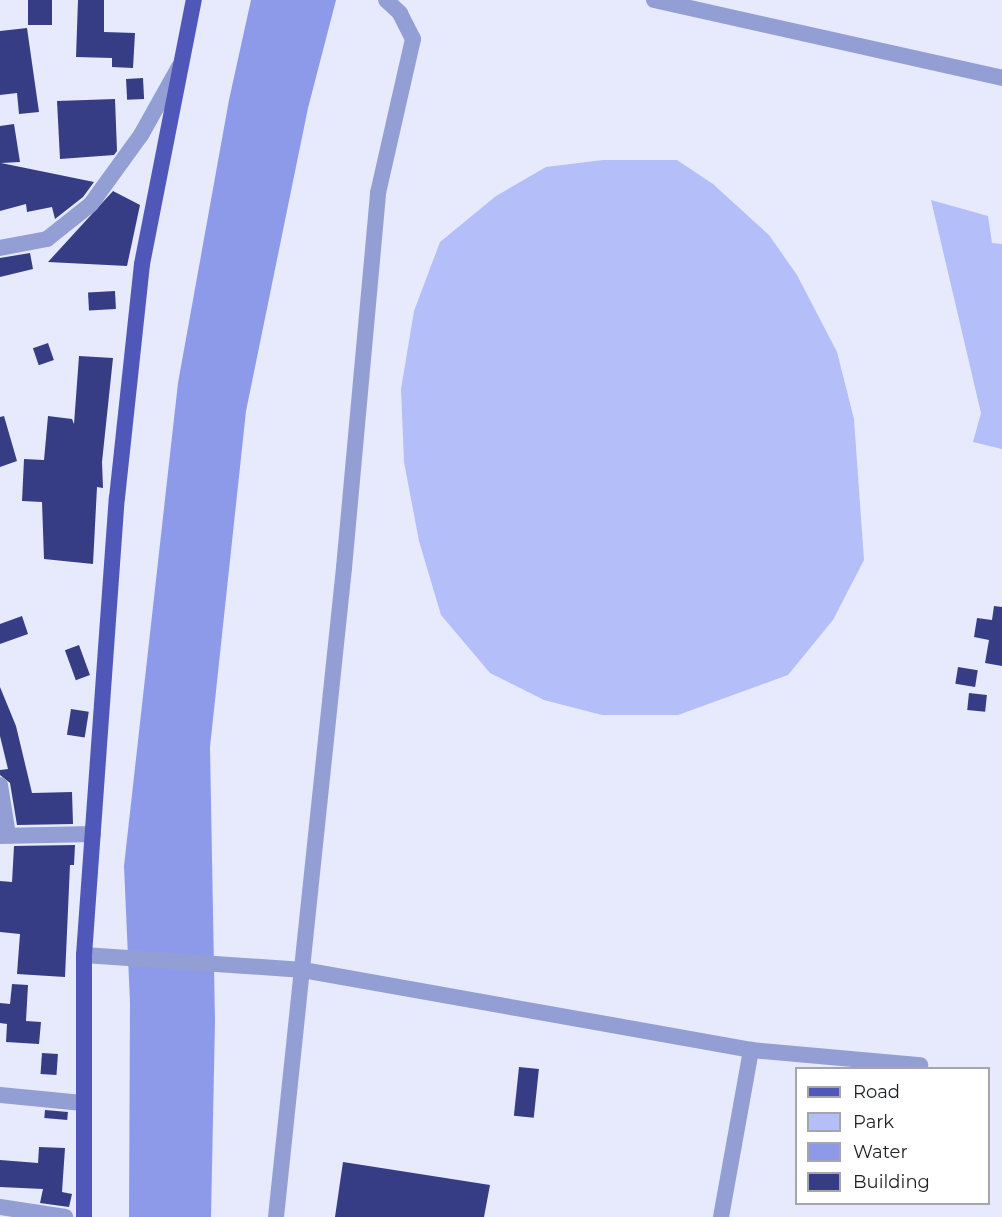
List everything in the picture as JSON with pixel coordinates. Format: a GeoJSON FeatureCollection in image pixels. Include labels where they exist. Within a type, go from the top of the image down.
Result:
{"type":"FeatureCollection","features":[{"type":"Feature","properties":{"kind":"main road"},"geometry":{"type":"LineString","coordinates":[[84,1217],[84,956],[128,383],[142,264],[194,0]]}},
{"type":"Feature","properties":{"kind":"street"},"geometry":{"type":"LineString","coordinates":[[276,1217],[303,970],[378,193],[413,39],[400,14],[386,0]]}},
{"type":"Feature","properties":{"kind":"street"},"geometry":{"type":"LineString","coordinates":[[654,0],[1002,78]]}},
{"type":"Feature","properties":{"kind":"street"},"geometry":{"type":"LineString","coordinates":[[0,249],[47,239],[92,204],[141,135],[181,63]]}},
{"type":"Feature","properties":{"kind":"street"},"geometry":{"type":"LineString","coordinates":[[0,785],[4,836],[93,834]]}},
{"type":"Feature","properties":{"kind":"street"},"geometry":{"type":"LineString","coordinates":[[84,956],[228,968],[303,970],[752,1050],[920,1065]]}},
{"type":"Feature","properties":{"kind":"street"},"geometry":{"type":"LineString","coordinates":[[721,1217],[752,1050]]}},
{"type":"Feature","properties":{"kind":"street"},"geometry":{"type":"LineString","coordinates":[[0,1095],[83,1103]]}},
{"type":"Feature","properties":{"kind":"street"},"geometry":{"type":"LineString","coordinates":[[0,1207],[65,1217]]}},
{"type":"Feature","properties":{"kind":"green space"},"geometry":{"type":"Polygon","coordinates":[[[603,160],[677,160],[713,184],[769,235],[797,275],[837,352],[854,419],[864,560],[833,620],[788,675],[678,715],[602,715],[544,700],[490,673],[441,615],[419,541],[404,462],[401,389],[414,311],[440,242],[496,196],[546,167],[603,160]]]}},
{"type":"Feature","properties":{"kind":"green space"},"geometry":{"type":"Polygon","coordinates":[[[931,200],[988,216],[992,243],[1002,244],[1002,449],[973,442],[981,413],[931,200]]]}},
{"type":"Feature","properties":{"kind":"water"},"geometry":{"type":"Polygon","coordinates":[[[251,0],[336,0],[308,108],[246,411],[210,747],[215,1021],[211,1217],[129,1217],[130,1003],[124,866],[178,383],[229,100],[251,0]]]}},
{"type":"Feature","properties":{"kind":"building"},"geometry":{"type":"Polygon","coordinates":[[[28,0],[52,0],[52,25],[28,25],[28,0]]]}},
{"type":"Feature","properties":{"kind":"building"},"geometry":{"type":"Polygon","coordinates":[[[78,0],[104,0],[104,32],[135,33],[133,68],[112,67],[112,58],[76,57],[78,0]]]}},
{"type":"Feature","properties":{"kind":"building"},"geometry":{"type":"Polygon","coordinates":[[[27,28],[39,112],[19,114],[17,93],[0,95],[0,31],[27,28]]]}},
{"type":"Feature","properties":{"kind":"building"},"geometry":{"type":"Polygon","coordinates":[[[143,78],[144,99],[127,100],[126,79],[143,78]]]}},
{"type":"Feature","properties":{"kind":"building"},"geometry":{"type":"Polygon","coordinates":[[[115,99],[117,151],[114,155],[60,159],[57,101],[115,99]]]}},
{"type":"Feature","properties":{"kind":"building"},"geometry":{"type":"Polygon","coordinates":[[[14,124],[20,162],[1,163],[94,182],[83,197],[55,219],[52,207],[27,212],[26,204],[0,211],[0,126],[14,124]]]}},
{"type":"Feature","properties":{"kind":"building"},"geometry":{"type":"Polygon","coordinates":[[[113,191],[140,205],[127,266],[48,262],[113,191]]]}},
{"type":"Feature","properties":{"kind":"building"},"geometry":{"type":"Polygon","coordinates":[[[30,253],[33,269],[0,277],[0,258],[30,253]]]}},
{"type":"Feature","properties":{"kind":"building"},"geometry":{"type":"Polygon","coordinates":[[[115,291],[116,309],[89,310],[88,292],[115,291]]]}},
{"type":"Feature","properties":{"kind":"building"},"geometry":{"type":"Polygon","coordinates":[[[48,343],[54,360],[39,365],[33,348],[48,343]]]}},
{"type":"Feature","properties":{"kind":"building"},"geometry":{"type":"Polygon","coordinates":[[[79,356],[113,358],[102,462],[103,488],[97,487],[93,564],[44,559],[42,502],[22,501],[24,459],[44,460],[48,416],[72,419],[74,424],[79,356]]]}},
{"type":"Feature","properties":{"kind":"building"},"geometry":{"type":"Polygon","coordinates":[[[4,416],[17,461],[0,467],[0,417],[4,416]]]}},
{"type":"Feature","properties":{"kind":"building"},"geometry":{"type":"Polygon","coordinates":[[[994,606],[1002,607],[1002,666],[985,663],[989,640],[974,637],[977,618],[992,620],[994,606]]]}},
{"type":"Feature","properties":{"kind":"building"},"geometry":{"type":"Polygon","coordinates":[[[22,616],[28,634],[0,644],[0,624],[22,616]]]}},
{"type":"Feature","properties":{"kind":"building"},"geometry":{"type":"Polygon","coordinates":[[[79,645],[90,675],[76,680],[65,650],[79,645]]]}},
{"type":"Feature","properties":{"kind":"building"},"geometry":{"type":"Polygon","coordinates":[[[958,667],[978,670],[975,687],[955,684],[958,667]]]}},
{"type":"Feature","properties":{"kind":"building"},"geometry":{"type":"Polygon","coordinates":[[[0,687],[16,726],[32,793],[72,792],[73,824],[17,825],[10,783],[0,775],[0,770],[8,769],[0,736],[0,687]]]}},
{"type":"Feature","properties":{"kind":"building"},"geometry":{"type":"Polygon","coordinates":[[[969,693],[987,695],[985,712],[967,710],[969,693]]]}},
{"type":"Feature","properties":{"kind":"building"},"geometry":{"type":"Polygon","coordinates":[[[71,709],[89,712],[85,737],[67,735],[71,709]]]}},
{"type":"Feature","properties":{"kind":"building"},"geometry":{"type":"Polygon","coordinates":[[[75,845],[74,865],[70,865],[65,977],[17,974],[20,934],[0,932],[0,881],[12,882],[14,846],[75,845]]]}},
{"type":"Feature","properties":{"kind":"building"},"geometry":{"type":"Polygon","coordinates":[[[12,984],[28,985],[26,1021],[41,1022],[39,1044],[6,1042],[7,1024],[0,1023],[0,1003],[10,1004],[12,984]]]}},
{"type":"Feature","properties":{"kind":"building"},"geometry":{"type":"Polygon","coordinates":[[[42,1053],[58,1054],[56,1075],[41,1074],[42,1053]]]}},
{"type":"Feature","properties":{"kind":"building"},"geometry":{"type":"Polygon","coordinates":[[[519,1067],[539,1069],[534,1118],[514,1116],[519,1067]]]}},
{"type":"Feature","properties":{"kind":"building"},"geometry":{"type":"Polygon","coordinates":[[[45,1110],[68,1112],[67,1120],[44,1118],[45,1110]]]}},
{"type":"Feature","properties":{"kind":"building"},"geometry":{"type":"Polygon","coordinates":[[[39,1147],[65,1148],[62,1192],[72,1194],[69,1207],[40,1203],[43,1189],[0,1187],[0,1160],[38,1163],[39,1147]]]}},
{"type":"Feature","properties":{"kind":"building"},"geometry":{"type":"Polygon","coordinates":[[[343,1162],[490,1185],[484,1217],[335,1217],[343,1162]]]}}]}
